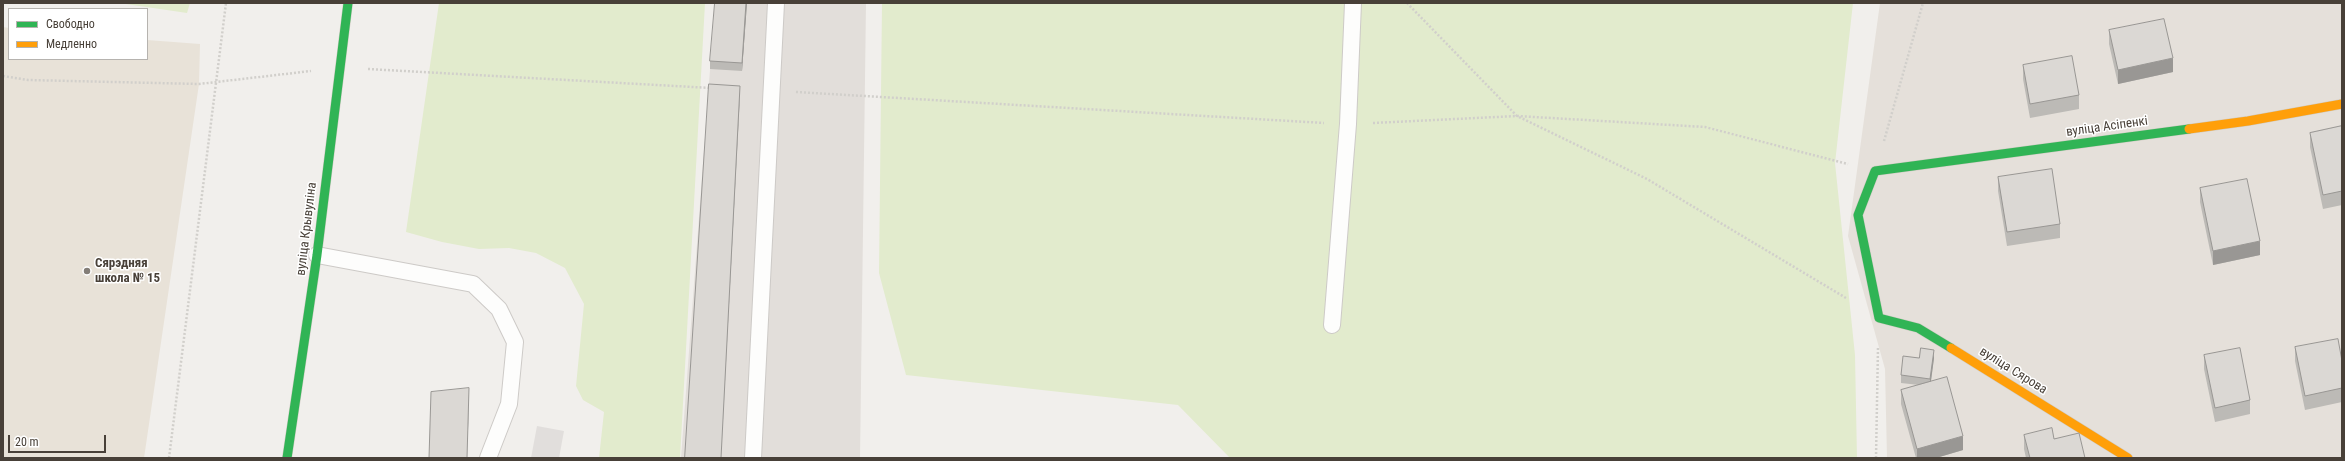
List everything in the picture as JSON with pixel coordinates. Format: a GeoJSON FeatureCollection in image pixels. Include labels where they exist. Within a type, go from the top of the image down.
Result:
{"type":"FeatureCollection","features":[{"type":"Feature","properties":{"kind":"street","name":"вуліца Крывуліна"},"geometry":{"type":"LineString","coordinates":[[287,458],[317,255],[348,3]]}},
{"type":"Feature","properties":{"kind":"street","name":"вуліца Асіпенкі"},"geometry":{"type":"LineString","coordinates":[[1875,171],[2248,121],[2342,104]]}},
{"type":"Feature","properties":{"kind":"street"},"geometry":{"type":"LineString","coordinates":[[1875,171],[1858,215],[1879,318]]}},
{"type":"Feature","properties":{"kind":"street","name":"вуліца Сярова"},"geometry":{"type":"LineString","coordinates":[[1879,318],[1918,328],[2128,458]]}},
{"type":"Feature","properties":{"kind":"lane"},"geometry":{"type":"LineString","coordinates":[[753,458],[773,91],[776,3]]}},
{"type":"Feature","properties":{"kind":"lane"},"geometry":{"type":"LineString","coordinates":[[1332,325],[1348,124],[1353,3]]}},
{"type":"Feature","properties":{"kind":"lane"},"geometry":{"type":"LineString","coordinates":[[317,255],[473,284],[499,309],[515,342],[509,404],[488,458]]}},
{"type":"Feature","properties":{"kind":"path"},"geometry":{"type":"LineString","coordinates":[[169,458],[226,3]]}},
{"type":"Feature","properties":{"kind":"path"},"geometry":{"type":"LineString","coordinates":[[1407,3],[1517,116],[1646,179],[1879,318],[1876,458]]}},
{"type":"Feature","properties":{"kind":"path"},"geometry":{"type":"LineString","coordinates":[[773,91],[1348,124],[1517,116],[1705,127],[1875,171],[1923,3]]}},
{"type":"Feature","properties":{"kind":"path"},"geometry":{"type":"LineString","coordinates":[[3,76],[28,80],[199,84],[340,67],[718,88]]}},
{"type":"Feature","properties":{"kind":"shaded area"},"geometry":{"type":"Polygon","coordinates":[[[715,3],[866,3],[860,458],[681,458],[715,3]]]}},
{"type":"Feature","properties":{"kind":"shaded area"},"geometry":{"type":"Polygon","coordinates":[[[1880,3],[2342,3],[2342,458],[1887,458],[1885,369],[1848,236],[1880,3]]]}},
{"type":"Feature","properties":{"kind":"shaded area","name":"Сярэдняя школа № 15"},"geometry":{"type":"Polygon","coordinates":[[[3,27],[8,28],[8,60],[148,60],[148,40],[200,44],[199,84],[144,458],[3,458],[3,27]]]}},
{"type":"Feature","properties":{"kind":"shaded area"},"geometry":{"type":"Polygon","coordinates":[[[537,426],[564,431],[559,458],[531,458],[537,426]]]}},
{"type":"Feature","properties":{"kind":"green space"},"geometry":{"type":"Polygon","coordinates":[[[119,3],[190,3],[187,13],[119,3]]]}},
{"type":"Feature","properties":{"kind":"green space"},"geometry":{"type":"Polygon","coordinates":[[[439,3],[705,3],[680,458],[599,458],[604,412],[583,400],[576,386],[584,304],[565,268],[536,253],[509,248],[479,249],[442,242],[406,232],[439,3]]]}},
{"type":"Feature","properties":{"kind":"green space"},"geometry":{"type":"Polygon","coordinates":[[[882,3],[1853,3],[1835,163],[1855,355],[1857,458],[1230,458],[1178,405],[906,375],[879,273],[882,3]]]}},
{"type":"Feature","properties":{"kind":"building"},"geometry":{"type":"Polygon","coordinates":[[[715,3],[746,3],[742,63],[710,61],[715,3]]]}},
{"type":"Feature","properties":{"kind":"building"},"geometry":{"type":"Polygon","coordinates":[[[2164,19],[2173,58],[2118,70],[2109,30],[2164,19]]]}},
{"type":"Feature","properties":{"kind":"building"},"geometry":{"type":"Polygon","coordinates":[[[2072,56],[2079,95],[2030,104],[2023,65],[2072,56]]]}},
{"type":"Feature","properties":{"kind":"building"},"geometry":{"type":"Polygon","coordinates":[[[709,84],[740,86],[721,458],[685,458],[709,84]]]}},
{"type":"Feature","properties":{"kind":"building"},"geometry":{"type":"Polygon","coordinates":[[[2342,126],[2342,191],[2323,195],[2310,133],[2342,126]]]}},
{"type":"Feature","properties":{"kind":"building"},"geometry":{"type":"Polygon","coordinates":[[[2052,169],[2060,224],[2007,232],[1998,177],[2052,169]]]}},
{"type":"Feature","properties":{"kind":"building"},"geometry":{"type":"Polygon","coordinates":[[[2247,179],[2260,241],[2213,251],[2200,188],[2247,179]]]}},
{"type":"Feature","properties":{"kind":"building"},"geometry":{"type":"Polygon","coordinates":[[[2338,339],[2342,361],[2342,388],[2305,396],[2295,347],[2338,339]]]}},
{"type":"Feature","properties":{"kind":"building"},"geometry":{"type":"Polygon","coordinates":[[[1921,348],[1934,350],[1930,379],[1901,375],[1903,356],[1919,358],[1921,348]]]}},
{"type":"Feature","properties":{"kind":"building"},"geometry":{"type":"Polygon","coordinates":[[[2240,348],[2250,400],[2215,408],[2204,355],[2240,348]]]}},
{"type":"Feature","properties":{"kind":"building"},"geometry":{"type":"Polygon","coordinates":[[[1947,377],[1963,436],[1917,449],[1901,390],[1947,377]]]}},
{"type":"Feature","properties":{"kind":"building"},"geometry":{"type":"Polygon","coordinates":[[[469,388],[467,458],[429,458],[431,392],[469,388]]]}},
{"type":"Feature","properties":{"kind":"building"},"geometry":{"type":"Polygon","coordinates":[[[2052,428],[2054,439],[2079,433],[2085,458],[2030,458],[2024,435],[2052,428]]]}},
{"type":"Feature","properties":{"kind":"traffic: fast"},"geometry":{"type":"LineString","coordinates":[[287,458],[317,255],[348,3]]}},
{"type":"Feature","properties":{"kind":"traffic: fast"},"geometry":{"type":"LineString","coordinates":[[1951,348],[1918,328],[1879,318],[1858,215],[1875,171],[2189,129]]}},
{"type":"Feature","properties":{"kind":"traffic: slow"},"geometry":{"type":"LineString","coordinates":[[2189,129],[2248,121],[2342,104]]}},
{"type":"Feature","properties":{"kind":"traffic: slow"},"geometry":{"type":"LineString","coordinates":[[1951,348],[2128,458]]}},
{"type":"Feature","properties":{"kind":"place","name":"Сярэдняя школа № 15"},"geometry":{"type":"Point","coordinates":[87,271]}}]}
